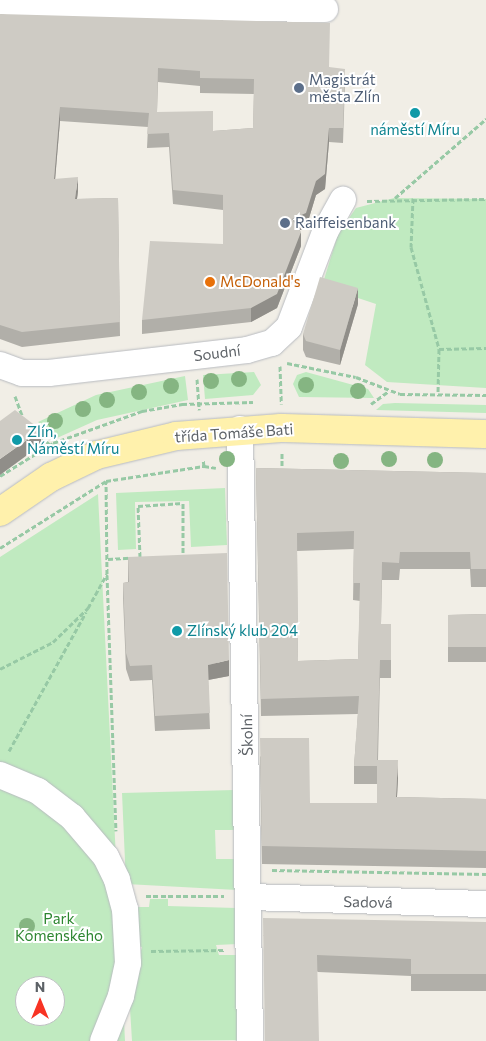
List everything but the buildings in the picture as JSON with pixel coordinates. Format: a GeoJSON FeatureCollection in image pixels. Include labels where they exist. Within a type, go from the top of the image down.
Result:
{"type":"FeatureCollection","features":[{"type":"Feature","properties":{"kind":"main road","name":"třída Tomáše Bati"},"geometry":{"type":"LineString","coordinates":[[0,512],[51,477],[97,455],[201,432],[240,429],[486,434]]}},
{"type":"Feature","properties":{"kind":"street"},"geometry":{"type":"LineString","coordinates":[[0,4],[325,9]]}},
{"type":"Feature","properties":{"kind":"street","name":"Soudní"},"geometry":{"type":"LineString","coordinates":[[7,368],[49,373],[247,350],[283,335],[331,218],[343,200]]}},
{"type":"Feature","properties":{"kind":"street","name":"Školní"},"geometry":{"type":"LineString","coordinates":[[240,429],[244,470],[250,1041]]}},
{"type":"Feature","properties":{"kind":"street"},"geometry":{"type":"LineString","coordinates":[[2,767],[80,825],[106,857],[123,896],[128,952],[121,996],[104,1041]]}},
{"type":"Feature","properties":{"kind":"street","name":"Sadová"},"geometry":{"type":"LineString","coordinates":[[249,897],[303,901],[486,904]]}},
{"type":"Feature","properties":{"kind":"path"},"geometry":{"type":"LineString","coordinates":[[394,198],[486,119]]}},
{"type":"Feature","properties":{"kind":"path"},"geometry":{"type":"LineString","coordinates":[[343,200],[394,198],[486,199]]}},
{"type":"Feature","properties":{"kind":"path"},"geometry":{"type":"LineString","coordinates":[[413,198],[411,247],[439,349],[438,394]]}},
{"type":"Feature","properties":{"kind":"path"},"geometry":{"type":"LineString","coordinates":[[439,349],[486,348]]}},
{"type":"Feature","properties":{"kind":"path"},"geometry":{"type":"LineString","coordinates":[[0,548],[106,482],[204,466],[194,356]]}},
{"type":"Feature","properties":{"kind":"path"},"geometry":{"type":"LineString","coordinates":[[280,361],[356,377],[400,394],[486,395]]}},
{"type":"Feature","properties":{"kind":"path"},"geometry":{"type":"LineString","coordinates":[[7,368],[16,400],[30,426]]}},
{"type":"Feature","properties":{"kind":"path"},"geometry":{"type":"LineString","coordinates":[[36,432],[50,445]]}},
{"type":"Feature","properties":{"kind":"path"},"geometry":{"type":"LineString","coordinates":[[244,470],[292,473]]}},
{"type":"Feature","properties":{"kind":"path"},"geometry":{"type":"LineString","coordinates":[[106,482],[107,574],[117,842]]}},
{"type":"Feature","properties":{"kind":"path"},"geometry":{"type":"LineString","coordinates":[[140,557],[138,506],[183,503],[186,555],[177,556]]}},
{"type":"Feature","properties":{"kind":"path"},"geometry":{"type":"LineString","coordinates":[[108,559],[149,557]]}},
{"type":"Feature","properties":{"kind":"path"},"geometry":{"type":"LineString","coordinates":[[2,767],[107,574]]}},
{"type":"Feature","properties":{"kind":"path"},"geometry":{"type":"LineString","coordinates":[[0,669],[53,642],[88,608]]}},
{"type":"Feature","properties":{"kind":"path"},"geometry":{"type":"LineString","coordinates":[[249,869],[486,874]]}},
{"type":"Feature","properties":{"kind":"path"},"geometry":{"type":"LineString","coordinates":[[123,896],[249,897]]}},
{"type":"Feature","properties":{"kind":"path"},"geometry":{"type":"LineString","coordinates":[[128,952],[249,950]]}},
{"type":"Feature","properties":{"kind":"green space"},"geometry":{"type":"Polygon","coordinates":[[[394,198],[486,199],[486,388],[387,382],[365,365],[376,304],[322,286],[338,234],[356,208],[394,198]]]}},
{"type":"Feature","properties":{"kind":"green space"},"geometry":{"type":"Polygon","coordinates":[[[254,372],[261,385],[253,395],[205,399],[203,375],[254,372]]]}},
{"type":"Feature","properties":{"kind":"green space"},"geometry":{"type":"Polygon","coordinates":[[[306,372],[368,389],[374,398],[299,397],[293,384],[297,375],[306,372]]]}},
{"type":"Feature","properties":{"kind":"green space"},"geometry":{"type":"Polygon","coordinates":[[[185,376],[188,400],[97,420],[57,438],[38,422],[96,395],[185,376]]]}},
{"type":"Feature","properties":{"kind":"green space"},"geometry":{"type":"Polygon","coordinates":[[[383,404],[486,405],[486,413],[376,410],[383,404]]]}},
{"type":"Feature","properties":{"kind":"green space"},"geometry":{"type":"Polygon","coordinates":[[[225,488],[227,545],[191,547],[189,501],[135,502],[136,549],[118,550],[116,493],[225,488]]]}},
{"type":"Feature","properties":{"kind":"green space","name":"Park Komenského"},"geometry":{"type":"Polygon","coordinates":[[[98,494],[125,1041],[0,1041],[0,557],[98,494]]]}},
{"type":"Feature","properties":{"kind":"green space"},"geometry":{"type":"Polygon","coordinates":[[[234,790],[235,830],[215,830],[216,859],[237,859],[237,890],[126,884],[122,793],[234,790]]]}},
{"type":"Feature","properties":{"kind":"green space"},"geometry":{"type":"Polygon","coordinates":[[[150,899],[168,899],[168,906],[236,908],[238,944],[216,945],[219,955],[238,955],[239,1040],[132,1041],[129,992],[142,947],[135,946],[131,907],[149,907],[150,899]]]}},
{"type":"Feature","properties":{"kind":"place","name":"Magistrát města Zlín"},"geometry":{"type":"Point","coordinates":[299,88]}},
{"type":"Feature","properties":{"kind":"place","name":"náměstí Míru"},"geometry":{"type":"Point","coordinates":[415,113]}},
{"type":"Feature","properties":{"kind":"place","name":"Raiffeisenbank"},"geometry":{"type":"Point","coordinates":[285,223]}},
{"type":"Feature","properties":{"kind":"place","name":"McDonald's"},"geometry":{"type":"Point","coordinates":[210,282]}},
{"type":"Feature","properties":{"kind":"place","name":"Zlín, Náměstí Míru"},"geometry":{"type":"Point","coordinates":[17,440]}},
{"type":"Feature","properties":{"kind":"place","name":"Zlínský klub 204"},"geometry":{"type":"Point","coordinates":[177,631]}}]}
